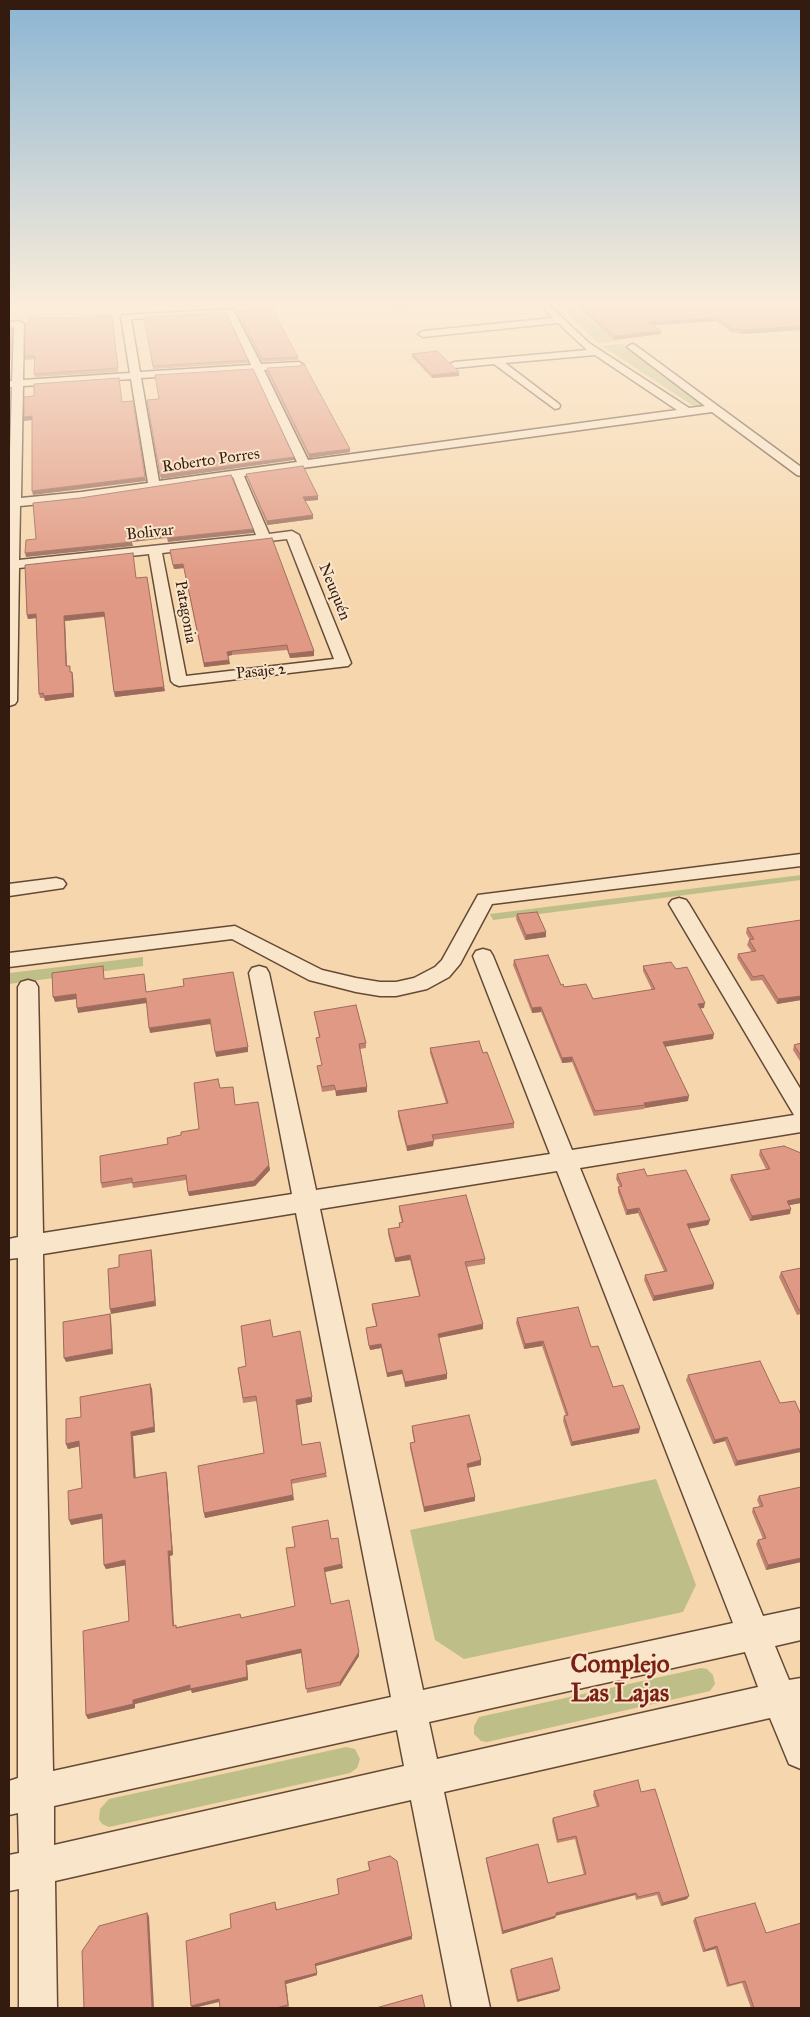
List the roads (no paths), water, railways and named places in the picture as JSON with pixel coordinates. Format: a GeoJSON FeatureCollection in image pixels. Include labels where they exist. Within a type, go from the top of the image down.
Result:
{"type":"FeatureCollection","features":[{"type":"Feature","properties":{"kind":"street"},"geometry":{"type":"LineString","coordinates":[[9,701],[13,395]]}},
{"type":"Feature","properties":{"kind":"street"},"geometry":{"type":"LineString","coordinates":[[139,395],[154,485]]}},
{"type":"Feature","properties":{"kind":"street"},"geometry":{"type":"LineString","coordinates":[[271,395],[305,465]]}},
{"type":"Feature","properties":{"kind":"street"},"geometry":{"type":"LineString","coordinates":[[541,395],[555,406]]}},
{"type":"Feature","properties":{"kind":"street"},"geometry":{"type":"LineString","coordinates":[[662,395],[687,412]]}},
{"type":"Feature","properties":{"kind":"street"},"geometry":{"type":"LineString","coordinates":[[697,395],[801,472]]}},
{"type":"Feature","properties":{"kind":"street","name":"Roberto Porres"},"geometry":{"type":"LineString","coordinates":[[11,503],[81,496],[715,408]]}},
{"type":"Feature","properties":{"kind":"street"},"geometry":{"type":"LineString","coordinates":[[237,473],[264,538]]}},
{"type":"Feature","properties":{"kind":"street","name":"Bolivar"},"geometry":{"type":"LineString","coordinates":[[12,565],[292,535]]}},
{"type":"Feature","properties":{"kind":"street","name":"Neuquén"},"geometry":{"type":"LineString","coordinates":[[292,535],[343,663]]}},
{"type":"Feature","properties":{"kind":"street","name":"Patagonia"},"geometry":{"type":"LineString","coordinates":[[155,550],[179,681]]}},
{"type":"Feature","properties":{"kind":"street","name":"Pasaje 2"},"geometry":{"type":"LineString","coordinates":[[179,681],[343,663]]}},
{"type":"Feature","properties":{"kind":"street"},"geometry":{"type":"LineString","coordinates":[[9,960],[234,932],[316,975],[380,989],[396,989],[420,984],[442,972],[450,964],[485,899],[801,860]]}},
{"type":"Feature","properties":{"kind":"street"},"geometry":{"type":"LineString","coordinates":[[9,890],[56,884]]}},
{"type":"Feature","properties":{"kind":"street"},"geometry":{"type":"LineString","coordinates":[[679,904],[801,1109]]}},
{"type":"Feature","properties":{"kind":"street"},"geometry":{"type":"LineString","coordinates":[[483,956],[754,1634],[791,1696],[801,1752]]}},
{"type":"Feature","properties":{"kind":"street"},"geometry":{"type":"LineString","coordinates":[[259,973],[471,2008]]}},
{"type":"Feature","properties":{"kind":"street"},"geometry":{"type":"LineString","coordinates":[[28,987],[20,1247],[23,1870],[38,2008]]}},
{"type":"Feature","properties":{"kind":"street"},"geometry":{"type":"LineString","coordinates":[[20,1247],[801,1123]]}},
{"type":"Feature","properties":{"kind":"street"},"geometry":{"type":"LineString","coordinates":[[23,1795],[801,1624]]}},
{"type":"Feature","properties":{"kind":"street"},"geometry":{"type":"LineString","coordinates":[[23,1870],[791,1696]]}},
{"type":"Feature","properties":{"kind":"district","name":"Complejo Las Lajas"},"geometry":{"type":"Point","coordinates":[620,1680]}}]}
